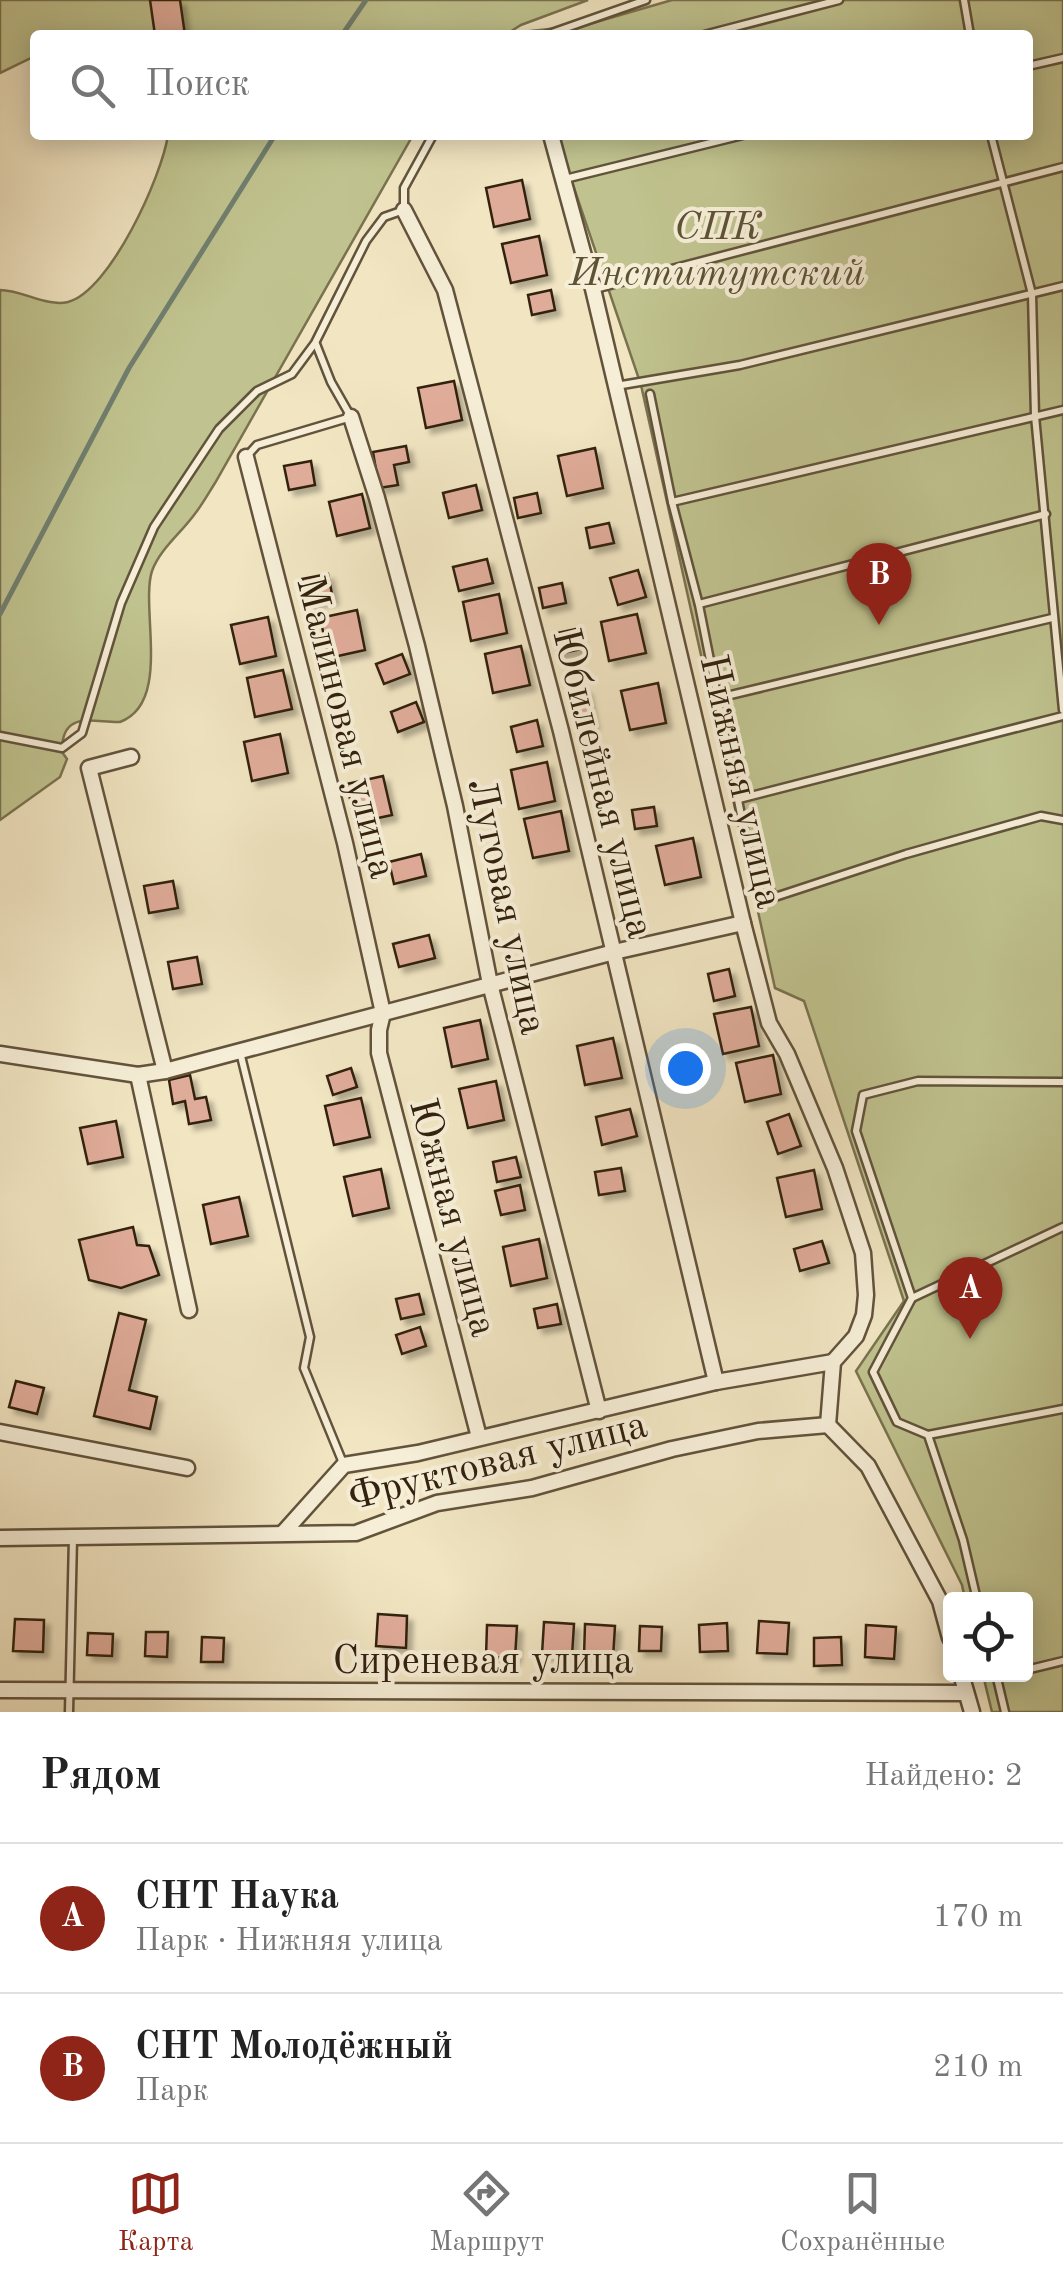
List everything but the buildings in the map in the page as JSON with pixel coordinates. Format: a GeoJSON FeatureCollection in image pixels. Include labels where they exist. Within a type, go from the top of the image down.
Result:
{"type":"FeatureCollection","features":[{"type":"Feature","properties":{"kind":"street","name":"Нижняя улица"},"geometry":{"type":"LineString","coordinates":[[553,140],[770,1023],[836,1168],[863,1253],[864,1315],[856,1336],[832,1362]]}},
{"type":"Feature","properties":{"kind":"street","name":"Юбилейная улица"},"geometry":{"type":"LineString","coordinates":[[404,210],[446,290],[560,731],[716,1382]]}},
{"type":"Feature","properties":{"kind":"street","name":"Луговая улица"},"geometry":{"type":"LineString","coordinates":[[351,417],[417,646],[455,806],[490,984],[599,1411]]}},
{"type":"Feature","properties":{"kind":"street","name":"Малиновая улица"},"geometry":{"type":"LineString","coordinates":[[246,457],[345,843],[383,1013]]}},
{"type":"Feature","properties":{"kind":"street"},"geometry":{"type":"LineString","coordinates":[[131,757],[88,768],[165,1071]]}},
{"type":"Feature","properties":{"kind":"street"},"geometry":{"type":"LineString","coordinates":[[0,1054],[138,1075],[165,1071],[614,952],[743,923]]}},
{"type":"Feature","properties":{"kind":"street","name":"Южная улица"},"geometry":{"type":"LineString","coordinates":[[383,1013],[379,1053],[479,1437]]}},
{"type":"Feature","properties":{"kind":"street"},"geometry":{"type":"LineString","coordinates":[[138,1075],[189,1310]]}},
{"type":"Feature","properties":{"kind":"street"},"geometry":{"type":"LineString","coordinates":[[282,1533],[344,1466],[418,1453],[716,1382],[832,1362],[828,1425],[868,1466],[943,1612]]}},
{"type":"Feature","properties":{"kind":"street","name":"Фруктовая улица"},"geometry":{"type":"LineString","coordinates":[[0,1538],[356,1533],[438,1503],[532,1488],[672,1449],[758,1431],[828,1425]]}},
{"type":"Feature","properties":{"kind":"street"},"geometry":{"type":"LineString","coordinates":[[0,1432],[187,1468]]}},
{"type":"Feature","properties":{"kind":"street"},"geometry":{"type":"LineString","coordinates":[[963,1682],[972,1712]]}},
{"type":"Feature","properties":{"kind":"street","name":"Сиреневая улица"},"geometry":{"type":"LineString","coordinates":[[0,1690],[966,1693]]}},
{"type":"Feature","properties":{"kind":"lane"},"geometry":{"type":"LineString","coordinates":[[560,30],[646,0]]}},
{"type":"Feature","properties":{"kind":"lane"},"geometry":{"type":"LineString","coordinates":[[723,30],[840,0]]}},
{"type":"Feature","properties":{"kind":"lane"},"geometry":{"type":"LineString","coordinates":[[964,0],[969,30]]}},
{"type":"Feature","properties":{"kind":"lane"},"geometry":{"type":"LineString","coordinates":[[1033,65],[1063,58]]}},
{"type":"Feature","properties":{"kind":"lane"},"geometry":{"type":"LineString","coordinates":[[0,736],[62,748],[82,734],[121,603],[154,527],[219,428],[257,391],[292,374],[316,343],[366,241],[384,217],[404,210],[404,188],[431,140]]}},
{"type":"Feature","properties":{"kind":"lane"},"geometry":{"type":"LineString","coordinates":[[564,179],[723,140]]}},
{"type":"Feature","properties":{"kind":"lane"},"geometry":{"type":"LineString","coordinates":[[739,800],[1063,713],[1035,416],[1032,294],[992,140]]}},
{"type":"Feature","properties":{"kind":"lane"},"geometry":{"type":"LineString","coordinates":[[593,289],[1063,167]]}},
{"type":"Feature","properties":{"kind":"lane"},"geometry":{"type":"LineString","coordinates":[[615,387],[740,365],[1063,286]]}},
{"type":"Feature","properties":{"kind":"lane"},"geometry":{"type":"LineString","coordinates":[[246,457],[257,445],[351,417],[316,343]]}},
{"type":"Feature","properties":{"kind":"lane"},"geometry":{"type":"LineString","coordinates":[[650,394],[672,502],[699,604],[748,850],[760,878],[775,896],[1041,816],[1063,820]]}},
{"type":"Feature","properties":{"kind":"lane"},"geometry":{"type":"LineString","coordinates":[[672,502],[1063,410]]}},
{"type":"Feature","properties":{"kind":"lane"},"geometry":{"type":"LineString","coordinates":[[699,604],[1046,514]]}},
{"type":"Feature","properties":{"kind":"lane"},"geometry":{"type":"LineString","coordinates":[[718,698],[1052,618]]}},
{"type":"Feature","properties":{"kind":"lane"},"geometry":{"type":"LineString","coordinates":[[240,1051],[310,1337],[304,1368],[344,1466]]}},
{"type":"Feature","properties":{"kind":"lane"},"geometry":{"type":"LineString","coordinates":[[912,1298],[856,1131],[863,1096],[918,1082],[1063,1082]]}},
{"type":"Feature","properties":{"kind":"lane"},"geometry":{"type":"LineString","coordinates":[[1063,1226],[912,1298],[873,1372],[897,1422],[928,1434],[1063,1409]]}},
{"type":"Feature","properties":{"kind":"lane"},"geometry":{"type":"LineString","coordinates":[[928,1434],[975,1592]]}},
{"type":"Feature","properties":{"kind":"lane"},"geometry":{"type":"LineString","coordinates":[[69,1712],[73,1538]]}},
{"type":"Feature","properties":{"kind":"lane"},"geometry":{"type":"LineString","coordinates":[[1033,1668],[1063,1661]]}},
{"type":"Feature","properties":{"kind":"lane"},"geometry":{"type":"LineString","coordinates":[[998,1682],[1005,1712]]}},
{"type":"Feature","properties":{"kind":"green space"},"geometry":{"type":"Polygon","coordinates":[[[0,0],[588,0],[513,30],[30,30],[30,58],[0,73],[0,0]]]}},
{"type":"Feature","properties":{"kind":"green space","name":"СПК Институтский"},"geometry":{"type":"Polygon","coordinates":[[[672,0],[1063,0],[1063,1712],[992,1712],[985,1682],[1033,1682],[1033,1592],[964,1592],[856,1371],[904,1301],[804,1001],[775,988],[641,385],[558,140],[1033,140],[1033,30],[540,30],[586,25],[672,0]]]}},
{"type":"Feature","properties":{"kind":"green space"},"geometry":{"type":"Polygon","coordinates":[[[167,140],[410,140],[215,483],[152,571],[150,676],[136,712],[120,722],[73,724],[63,738],[62,752],[67,759],[60,777],[0,820],[0,290],[60,303],[84,293],[117,255],[132,230],[167,140]]]}},
{"type":"Feature","properties":{"kind":"waterway"},"geometry":{"type":"LineString","coordinates":[[345,30],[366,0]]}},
{"type":"Feature","properties":{"kind":"waterway"},"geometry":{"type":"LineString","coordinates":[[0,614],[129,368],[272,140]]}},
{"type":"Feature","properties":{"kind":"place","name":"СНТ Молодёжный"},"geometry":{"type":"Point","coordinates":[879,625]}},
{"type":"Feature","properties":{"kind":"place","name":"СНТ Наука"},"geometry":{"type":"Point","coordinates":[970,1339]}}]}
